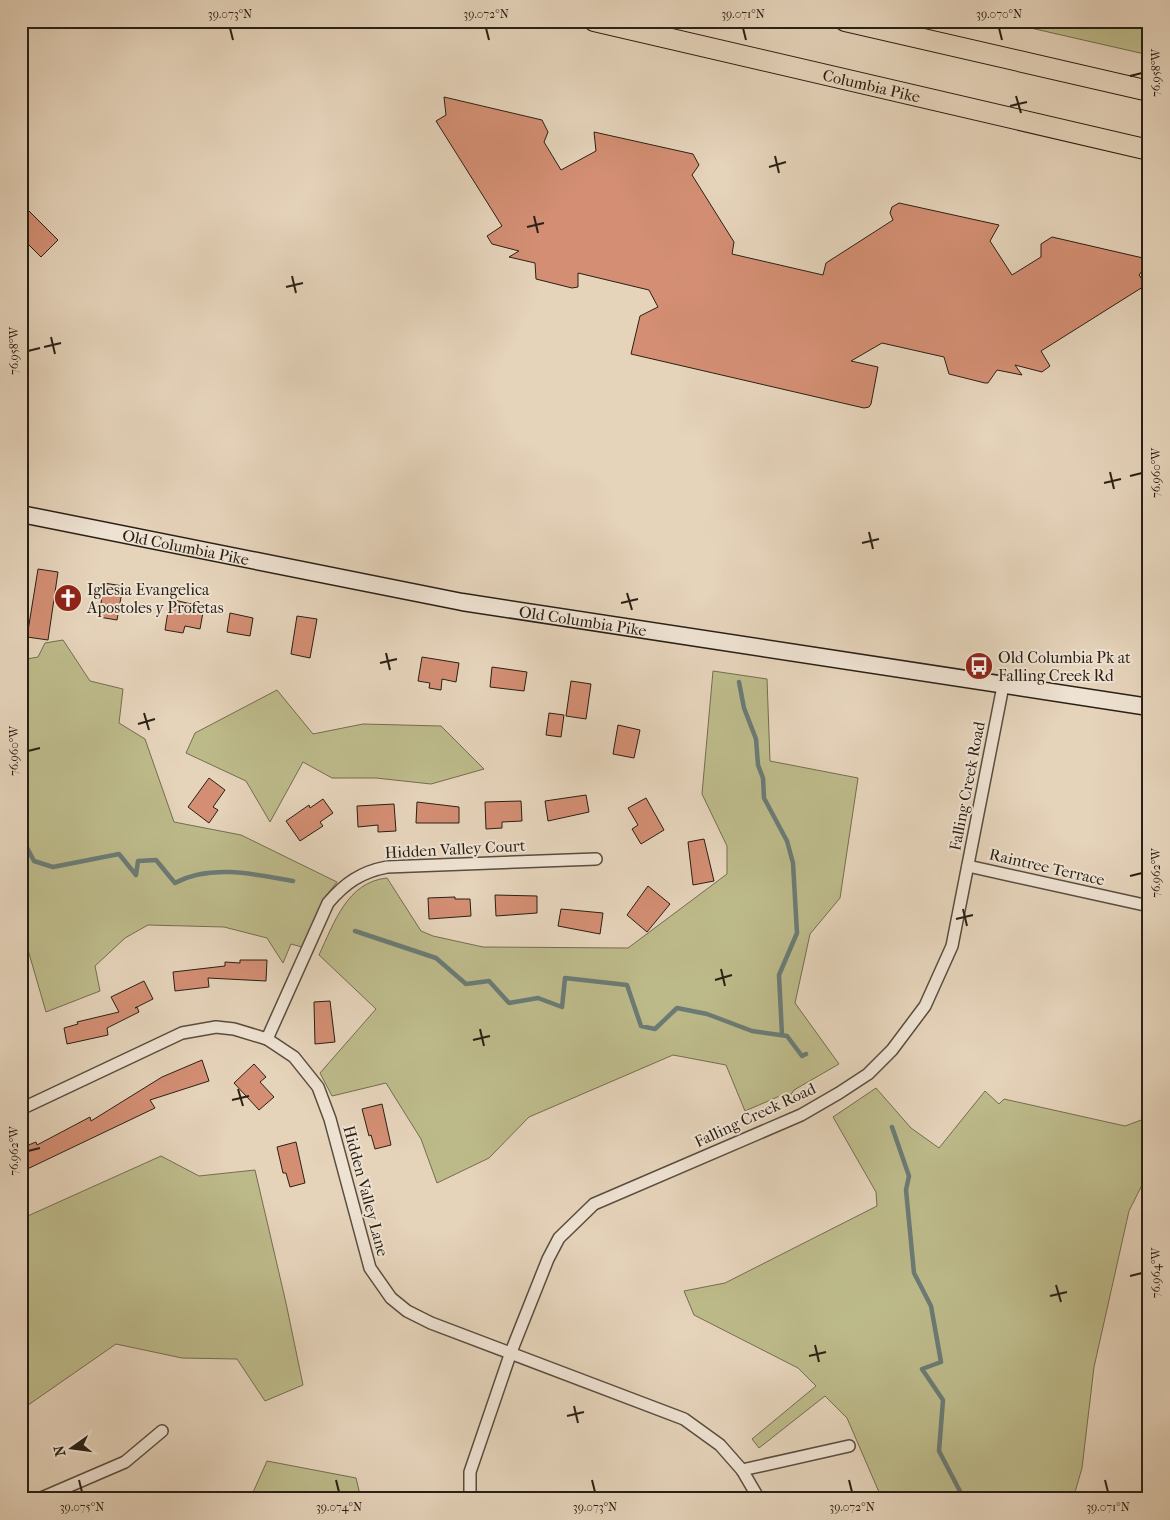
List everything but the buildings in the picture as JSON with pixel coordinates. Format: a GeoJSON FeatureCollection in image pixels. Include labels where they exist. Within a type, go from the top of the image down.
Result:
{"type":"FeatureCollection","features":[{"type":"Feature","properties":{"kind":"highway","name":"Columbia Pike"},"geometry":{"type":"LineString","coordinates":[[594,21],[1149,150]]}},
{"type":"Feature","properties":{"kind":"highway"},"geometry":{"type":"LineString","coordinates":[[845,21],[1149,91]]}},
{"type":"Feature","properties":{"kind":"main road","name":"Old Columbia Pike"},"geometry":{"type":"LineString","coordinates":[[21,514],[462,602],[1149,707]]}},
{"type":"Feature","properties":{"kind":"street","name":"Falling Creek Road"},"geometry":{"type":"LineString","coordinates":[[470,1499],[470,1472],[511,1352],[548,1259],[559,1238],[594,1204],[801,1115],[868,1074],[892,1050],[925,1006],[952,946],[1003,686]]}},
{"type":"Feature","properties":{"kind":"street","name":"Hidden Valley Court"},"geometry":{"type":"LineString","coordinates":[[266,1039],[328,903],[344,885],[358,876],[371,870],[387,867],[596,859]]}},
{"type":"Feature","properties":{"kind":"street","name":"Raintree Terrace"},"geometry":{"type":"LineString","coordinates":[[968,866],[1149,906]]}},
{"type":"Feature","properties":{"kind":"street","name":"Hidden Valley Lane"},"geometry":{"type":"LineString","coordinates":[[21,1109],[182,1033],[216,1027],[234,1029],[266,1039],[294,1057],[318,1087],[330,1120],[370,1268],[391,1298],[407,1311],[431,1323],[684,1418],[720,1444],[742,1470],[759,1499]]}},
{"type":"Feature","properties":{"kind":"street"},"geometry":{"type":"LineString","coordinates":[[39,1499],[126,1462],[162,1431]]}},
{"type":"Feature","properties":{"kind":"street"},"geometry":{"type":"LineString","coordinates":[[742,1470],[849,1446]]}},
{"type":"Feature","properties":{"kind":"shaded area"},"geometry":{"type":"Polygon","coordinates":[[[1000,21],[1149,21],[1149,55],[1000,21]]]}},
{"type":"Feature","properties":{"kind":"shaded area"},"geometry":{"type":"Polygon","coordinates":[[[63,640],[90,681],[123,689],[119,723],[145,739],[174,822],[241,835],[337,882],[325,897],[302,947],[291,944],[283,963],[267,938],[224,927],[148,925],[125,938],[95,966],[100,991],[46,1012],[26,943],[21,944],[21,660],[38,657],[45,643],[63,640]]]}},
{"type":"Feature","properties":{"kind":"shaded area"},"geometry":{"type":"Polygon","coordinates":[[[713,671],[767,679],[770,761],[858,778],[840,898],[810,934],[795,1003],[839,1064],[794,1090],[785,1103],[782,1095],[745,1111],[726,1065],[673,1055],[529,1117],[489,1158],[437,1183],[421,1139],[386,1083],[332,1096],[320,1073],[376,1009],[319,955],[337,918],[352,896],[362,887],[373,881],[387,878],[421,931],[433,936],[483,947],[628,948],[727,874],[727,846],[702,794],[713,671]]]}},
{"type":"Feature","properties":{"kind":"shaded area"},"geometry":{"type":"Polygon","coordinates":[[[277,690],[313,734],[363,724],[441,726],[484,769],[431,784],[376,778],[332,778],[303,762],[270,822],[246,781],[186,753],[195,733],[277,690]]]}},
{"type":"Feature","properties":{"kind":"shaded area"},"geometry":{"type":"Polygon","coordinates":[[[876,1088],[911,1128],[939,1148],[985,1091],[999,1104],[1004,1099],[1125,1126],[1144,1119],[1149,1098],[1149,1171],[1129,1211],[1094,1367],[1082,1468],[1073,1499],[882,1499],[847,1418],[825,1396],[759,1448],[752,1439],[816,1386],[798,1368],[694,1315],[684,1291],[725,1283],[877,1206],[876,1192],[833,1117],[876,1088]]]}},
{"type":"Feature","properties":{"kind":"shaded area"},"geometry":{"type":"Polygon","coordinates":[[[161,1156],[199,1176],[255,1170],[303,1385],[265,1401],[237,1359],[182,1358],[116,1344],[21,1410],[21,1219],[161,1156]]]}},
{"type":"Feature","properties":{"kind":"shaded area"},"geometry":{"type":"Polygon","coordinates":[[[267,1461],[356,1478],[361,1499],[250,1499],[267,1461]]]}},
{"type":"Feature","properties":{"kind":"waterway"},"geometry":{"type":"LineString","coordinates":[[739,682],[744,708],[756,739],[758,765],[763,778],[764,798],[787,841],[793,863],[797,933],[779,975],[782,1035]]}},
{"type":"Feature","properties":{"kind":"waterway"},"geometry":{"type":"LineString","coordinates":[[21,842],[24,842],[34,861],[53,867],[119,854],[136,875],[138,861],[156,860],[175,883],[189,877],[218,872],[233,872],[293,881]]}},
{"type":"Feature","properties":{"kind":"waterway"},"geometry":{"type":"LineString","coordinates":[[355,931],[436,958],[466,984],[489,981],[509,1003],[538,998],[562,1007],[565,978],[627,985],[641,1026],[655,1029],[677,1008],[707,1014],[752,1031],[787,1036],[802,1056],[806,1054]]}},
{"type":"Feature","properties":{"kind":"waterway"},"geometry":{"type":"LineString","coordinates":[[892,1127],[909,1176],[906,1190],[914,1273],[931,1306],[941,1362],[922,1369],[943,1400],[939,1451],[964,1499]]}},
{"type":"Feature","properties":{"kind":"place","name":"Iglesia Evangelica Apostoles y Profetas"},"geometry":{"type":"Point","coordinates":[68,598]}},
{"type":"Feature","properties":{"kind":"place","name":"Old Columbia Pk at Falling Creek Rd"},"geometry":{"type":"Point","coordinates":[979,666]}}]}
